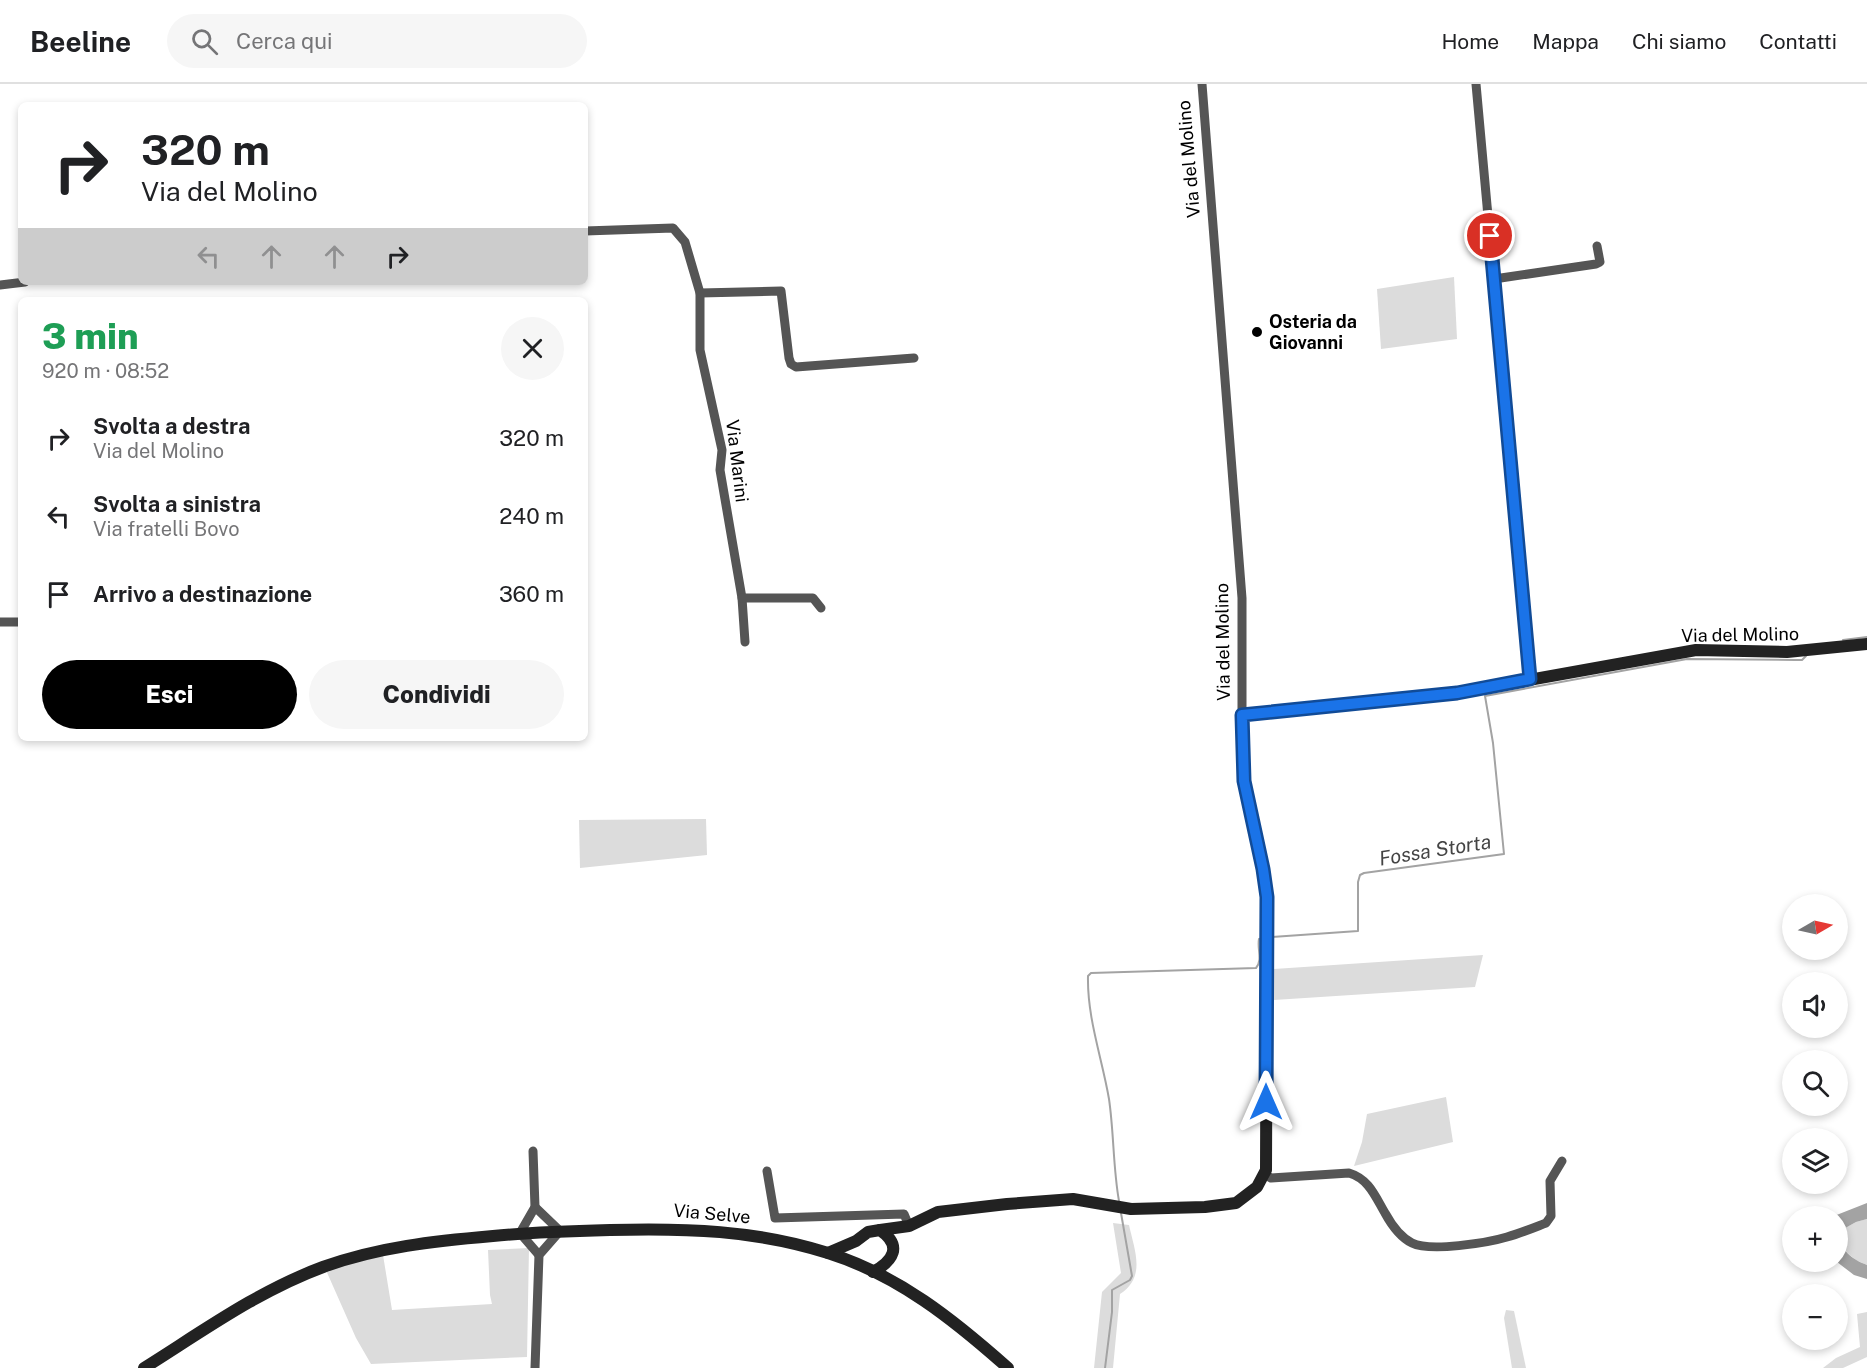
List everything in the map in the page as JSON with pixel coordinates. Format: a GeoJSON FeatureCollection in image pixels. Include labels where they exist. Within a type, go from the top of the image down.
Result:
{"type":"FeatureCollection","features":[{"type":"Feature","properties":{"kind":"street","name":"Via del Molino"},"geometry":{"type":"LineString","coordinates":[[1202,84],[1242,598],[1242,715],[1457,693],[1696,650],[1797,652],[1867,644]]}},
{"type":"Feature","properties":{"kind":"street"},"geometry":{"type":"LineString","coordinates":[[1476,84],[1530,679]]}},
{"type":"Feature","properties":{"kind":"street","name":"Via Marini"},"geometry":{"type":"LineString","coordinates":[[588,231],[673,228],[685,242],[700,293],[700,350],[722,450],[720,470],[742,598],[745,642]]}},
{"type":"Feature","properties":{"kind":"street"},"geometry":{"type":"LineString","coordinates":[[1494,279],[1596,264],[1600,262],[1598,246]]}},
{"type":"Feature","properties":{"kind":"street"},"geometry":{"type":"LineString","coordinates":[[0,285],[18,283]]}},
{"type":"Feature","properties":{"kind":"street"},"geometry":{"type":"LineString","coordinates":[[700,293],[781,291],[789,358],[791,364],[796,368],[914,358]]}},
{"type":"Feature","properties":{"kind":"street"},"geometry":{"type":"LineString","coordinates":[[742,598],[813,598],[821,608]]}},
{"type":"Feature","properties":{"kind":"street"},"geometry":{"type":"LineString","coordinates":[[0,622],[18,622]]}},
{"type":"Feature","properties":{"kind":"street"},"geometry":{"type":"LineString","coordinates":[[828,1253],[856,1241],[868,1232],[909,1226],[938,1212],[1073,1199],[1131,1209],[1205,1207],[1236,1203],[1257,1187],[1264,1174],[1267,938],[1265,882],[1244,781],[1242,715]]}},
{"type":"Feature","properties":{"kind":"street"},"geometry":{"type":"LineString","coordinates":[[532,1151],[535,1208],[520,1233],[539,1255]]}},
{"type":"Feature","properties":{"kind":"street"},"geometry":{"type":"LineString","coordinates":[[1264,1174],[1271,1178],[1349,1173],[1356,1176],[1370,1187],[1385,1214],[1400,1234],[1414,1244],[1426,1247],[1491,1241],[1546,1223],[1551,1216],[1550,1181],[1562,1161]]}},
{"type":"Feature","properties":{"kind":"street","name":"Via Selve"},"geometry":{"type":"LineString","coordinates":[[767,1171],[775,1218],[904,1214],[909,1226]]}},
{"type":"Feature","properties":{"kind":"street"},"geometry":{"type":"LineString","coordinates":[[535,1208],[560,1231],[539,1255],[535,1368]]}},
{"type":"Feature","properties":{"kind":"street"},"geometry":{"type":"LineString","coordinates":[[873,1272],[884,1266],[909,1226]]}},
{"type":"Feature","properties":{"kind":"street","name":"Via Selve"},"geometry":{"type":"LineString","coordinates":[[144,1368],[239,1307],[277,1287],[324,1267],[406,1245],[520,1233],[676,1228],[744,1233],[828,1253],[859,1265]]}},
{"type":"Feature","properties":{"kind":"street"},"geometry":{"type":"LineString","coordinates":[[880,1230],[888,1238],[898,1284]]}},
{"type":"Feature","properties":{"kind":"street"},"geometry":{"type":"LineString","coordinates":[[856,1241],[855,1252],[859,1265],[929,1302],[1008,1368]]}},
{"type":"Feature","properties":{"kind":"shaded area"},"geometry":{"type":"Polygon","coordinates":[[[1454,277],[1457,339],[1381,349],[1377,289],[1454,277]]]}},
{"type":"Feature","properties":{"kind":"shaded area"},"geometry":{"type":"Polygon","coordinates":[[[706,819],[707,855],[580,868],[579,820],[706,819]]]}},
{"type":"Feature","properties":{"kind":"shaded area"},"geometry":{"type":"Polygon","coordinates":[[[1483,955],[1475,987],[1274,1000],[1274,969],[1483,955]]]}},
{"type":"Feature","properties":{"kind":"shaded area"},"geometry":{"type":"Polygon","coordinates":[[[1446,1097],[1453,1142],[1354,1166],[1362,1142],[1367,1114],[1446,1097]]]}},
{"type":"Feature","properties":{"kind":"shaded area"},"geometry":{"type":"Polygon","coordinates":[[[1867,1203],[1867,1219],[1848,1226],[1848,1210],[1867,1203]]]}},
{"type":"Feature","properties":{"kind":"shaded area"},"geometry":{"type":"Polygon","coordinates":[[[1867,1219],[1867,1265],[1848,1254],[1848,1226],[1867,1219]]]}},
{"type":"Feature","properties":{"kind":"shaded area"},"geometry":{"type":"Polygon","coordinates":[[[1113,1223],[1129,1225],[1136,1254],[1136,1272],[1128,1287],[1120,1294],[1113,1368],[1094,1368],[1102,1292],[1121,1273],[1113,1223]]]}},
{"type":"Feature","properties":{"kind":"shaded area"},"geometry":{"type":"Polygon","coordinates":[[[529,1248],[527,1357],[371,1364],[356,1338],[325,1268],[383,1255],[392,1310],[492,1304],[488,1250],[529,1248]]]}},
{"type":"Feature","properties":{"kind":"shaded area"},"geometry":{"type":"Polygon","coordinates":[[[1848,1253],[1867,1265],[1867,1279],[1848,1270],[1848,1253]]]}},
{"type":"Feature","properties":{"kind":"shaded area"},"geometry":{"type":"Polygon","coordinates":[[[1506,1310],[1514,1311],[1526,1368],[1512,1368],[1504,1318],[1506,1310]]]}},
{"type":"Feature","properties":{"kind":"shaded area"},"geometry":{"type":"Polygon","coordinates":[[[1867,1312],[1867,1357],[1843,1368],[1823,1368],[1836,1358],[1860,1347],[1857,1314],[1867,1312]]]}},
{"type":"Feature","properties":{"kind":"waterway","name":"Fossa Storta"},"geometry":{"type":"LineString","coordinates":[[1843,640],[1867,637]]}},
{"type":"Feature","properties":{"kind":"waterway","name":"Fossa Storta"},"geometry":{"type":"LineString","coordinates":[[1272,937],[1358,931],[1358,882],[1360,875],[1364,873],[1504,854],[1493,743],[1485,696],[1687,659],[1802,660],[1806,656]]}},
{"type":"Feature","properties":{"kind":"waterway","name":"Fossa Storta"},"geometry":{"type":"LineString","coordinates":[[1119,1201],[1109,1099],[1092,1023],[1088,976],[1091,973],[1256,968],[1259,962],[1259,939],[1264,938]]}},
{"type":"Feature","properties":{"kind":"waterway","name":"Fossa Storta"},"geometry":{"type":"LineString","coordinates":[[1105,1368],[1112,1312],[1112,1290],[1130,1280],[1132,1276],[1121,1213]]}},
{"type":"Feature","properties":{"kind":"place","name":"Osteria da Giovanni"},"geometry":{"type":"Point","coordinates":[1257,332]}},
{"type":"Feature","properties":{"kind":"route"},"geometry":{"type":"LineString","coordinates":[[1266,1102],[1267,897],[1263,869],[1246,798],[1242,715],[1457,693],[1530,679],[1490,236]]}}]}
